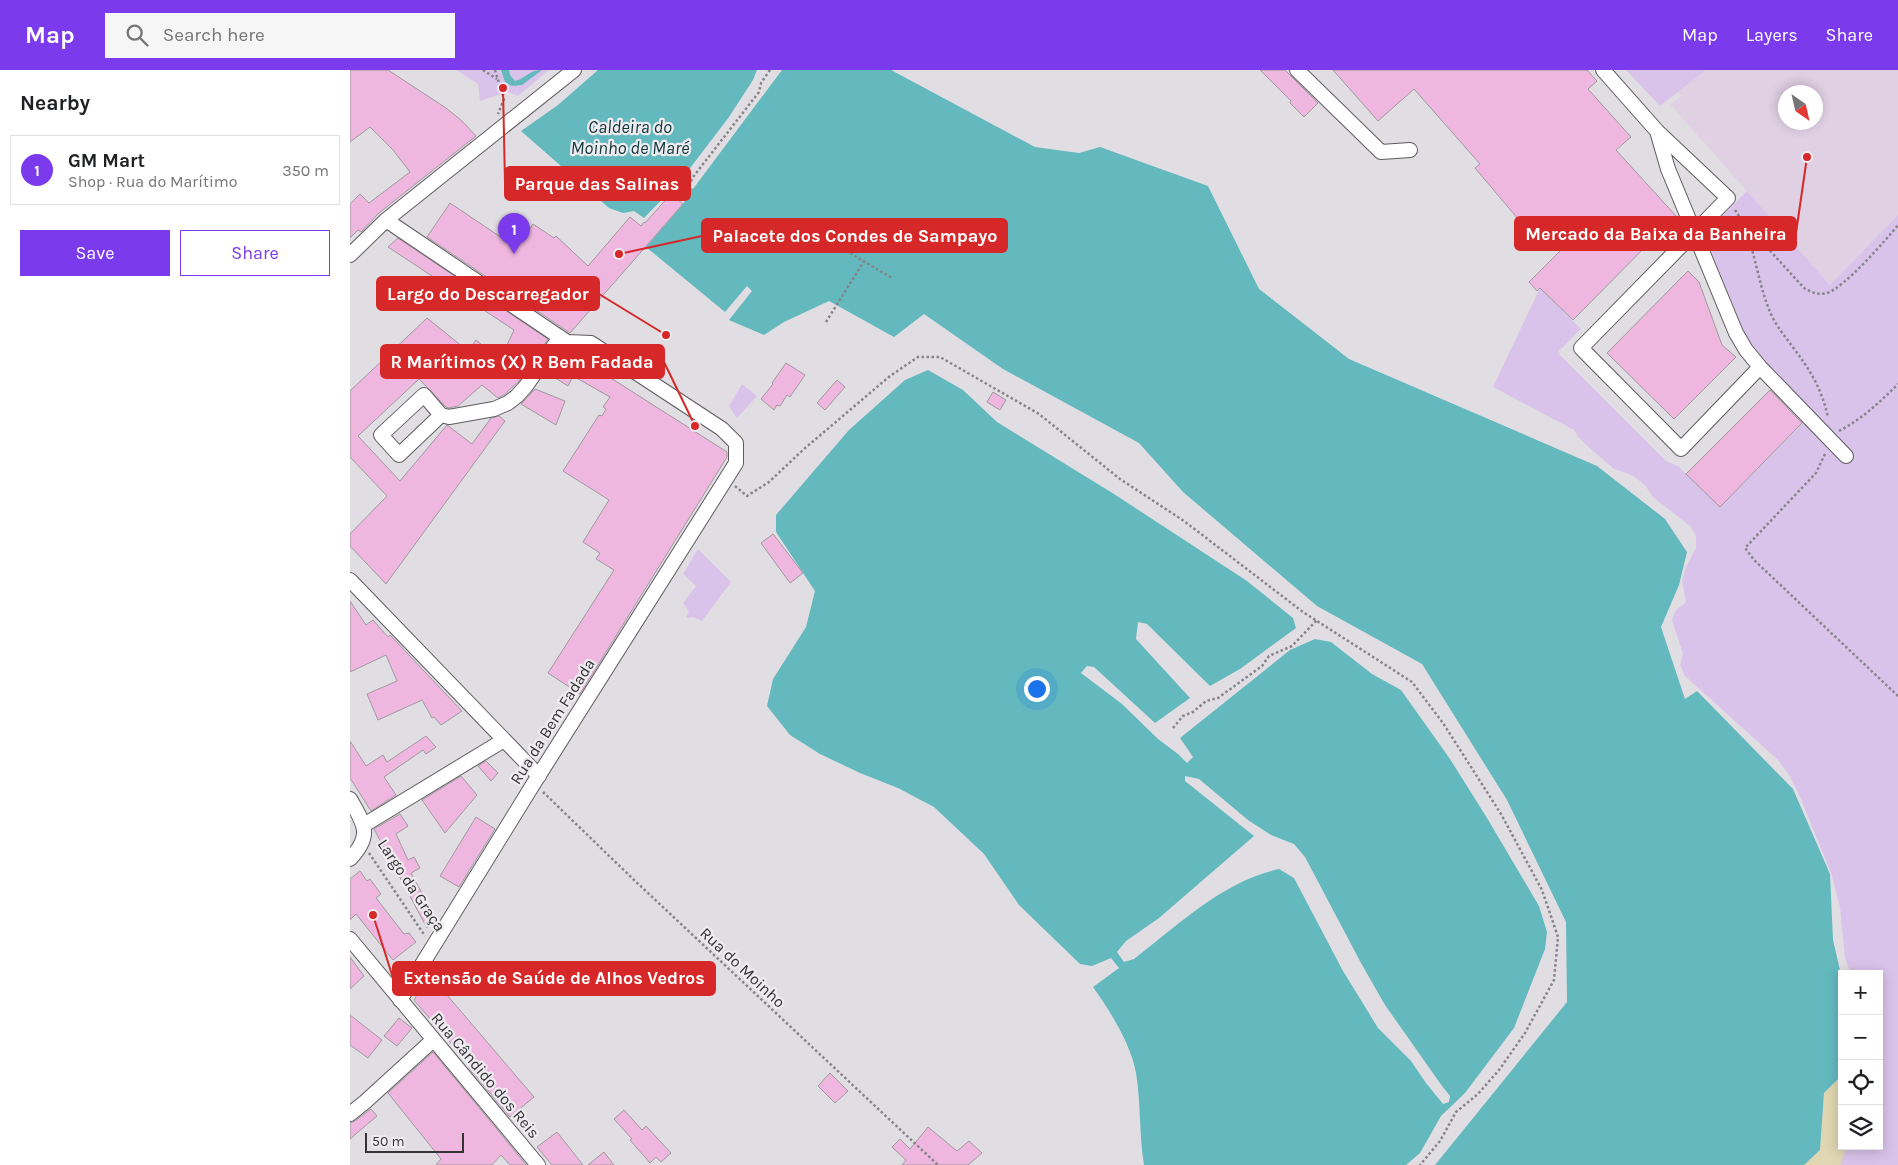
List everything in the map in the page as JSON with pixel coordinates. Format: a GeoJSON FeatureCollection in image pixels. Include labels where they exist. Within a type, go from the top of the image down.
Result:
{"type":"FeatureCollection","features":[{"type":"Feature","properties":{"kind":"street"},"geometry":{"type":"LineString","coordinates":[[350,255],[386,220],[574,70]]}},
{"type":"Feature","properties":{"kind":"street"},"geometry":{"type":"LineString","coordinates":[[1603,70],[1657,131],[1728,198],[1581,348],[1681,449],[1760,367]]}},
{"type":"Feature","properties":{"kind":"street"},"geometry":{"type":"LineString","coordinates":[[1302,72],[1381,152],[1410,150]]}},
{"type":"Feature","properties":{"kind":"street"},"geometry":{"type":"LineString","coordinates":[[1657,131],[1668,169],[1736,333],[1746,350],[1760,367],[1846,456]]}},
{"type":"Feature","properties":{"kind":"street"},"geometry":{"type":"LineString","coordinates":[[386,220],[560,337],[526,386],[508,403],[494,409],[480,410],[466,415],[449,417],[442,415]]}},
{"type":"Feature","properties":{"kind":"street","name":"Rua da Bem Fadada"},"geometry":{"type":"LineString","coordinates":[[400,1000],[536,779],[736,463],[736,443],[722,429],[591,343],[567,342],[560,337]]}},
{"type":"Feature","properties":{"kind":"street"},"geometry":{"type":"LineString","coordinates":[[350,580],[504,740],[536,779]]}},
{"type":"Feature","properties":{"kind":"street"},"geometry":{"type":"LineString","coordinates":[[350,799],[364,824],[504,740]]}},
{"type":"Feature","properties":{"kind":"street","name":"Largo da Graça"},"geometry":{"type":"LineString","coordinates":[[350,859],[362,842],[365,832],[364,824]]}},
{"type":"Feature","properties":{"kind":"street","name":"Rua Cândido dos Reis"},"geometry":{"type":"LineString","coordinates":[[350,939],[538,1165]]}},
{"type":"Feature","properties":{"kind":"street"},"geometry":{"type":"LineString","coordinates":[[350,1114],[434,1040]]}},
{"type":"Feature","properties":{"kind":"path"},"geometry":{"type":"LineString","coordinates":[[482,70],[498,80]]}},
{"type":"Feature","properties":{"kind":"path"},"geometry":{"type":"LineString","coordinates":[[495,70],[504,99],[496,120]]}},
{"type":"Feature","properties":{"kind":"path"},"geometry":{"type":"LineString","coordinates":[[689,186],[693,177],[759,92],[770,70]]}},
{"type":"Feature","properties":{"kind":"path"},"geometry":{"type":"LineString","coordinates":[[1728,198],[1742,220],[1804,288],[1815,293],[1822,294],[1834,290],[1849,278],[1898,225]]}},
{"type":"Feature","properties":{"kind":"path"},"geometry":{"type":"LineString","coordinates":[[1742,220],[1750,242],[1760,288],[1772,317],[1806,365],[1823,396],[1829,421],[1826,450],[1816,472],[1746,548],[1754,560],[1898,696]]}},
{"type":"Feature","properties":{"kind":"path"},"geometry":{"type":"LineString","coordinates":[[833,243],[892,278]]}},
{"type":"Feature","properties":{"kind":"path"},"geometry":{"type":"LineString","coordinates":[[826,322],[864,261]]}},
{"type":"Feature","properties":{"kind":"path"},"geometry":{"type":"LineString","coordinates":[[726,479],[747,496],[769,482],[804,449],[890,376],[918,357],[940,357],[1040,414],[1120,479],[1184,521],[1317,620],[1412,682],[1443,723],[1501,814],[1542,890],[1558,937],[1554,980],[1525,1033],[1499,1070],[1478,1094],[1456,1112],[1440,1141],[1420,1165]]}},
{"type":"Feature","properties":{"kind":"path"},"geometry":{"type":"LineString","coordinates":[[1827,437],[1853,424],[1898,384]]}},
{"type":"Feature","properties":{"kind":"path"},"geometry":{"type":"LineString","coordinates":[[1173,728],[1183,716],[1193,712],[1206,702],[1218,698],[1262,666],[1269,656],[1292,646],[1317,620]]}},
{"type":"Feature","properties":{"kind":"path","name":"Rua do Moinho"},"geometry":{"type":"LineString","coordinates":[[536,779],[633,879],[938,1165]]}},
{"type":"Feature","properties":{"kind":"path","name":"Largo da Graça"},"geometry":{"type":"LineString","coordinates":[[362,842],[432,948]]}},
{"type":"Feature","properties":{"kind":"shaded area"},"geometry":{"type":"Polygon","coordinates":[[[456,70],[549,70],[518,96],[507,92],[480,101],[478,84],[456,70]]]}},
{"type":"Feature","properties":{"kind":"shaded area"},"geometry":{"type":"Polygon","coordinates":[[[1626,70],[1706,70],[1660,106],[1626,70]]]}},
{"type":"Feature","properties":{"kind":"shaded area"},"geometry":{"type":"Polygon","coordinates":[[[1706,70],[1898,70],[1898,215],[1830,285],[1670,104],[1681,96],[1678,92],[1706,70]]]}},
{"type":"Feature","properties":{"kind":"shaded area"},"geometry":{"type":"Polygon","coordinates":[[[1747,191],[1830,285],[1898,215],[1898,1165],[1840,1165],[1846,1150],[1883,1150],[1883,970],[1850,970],[1845,958],[1840,907],[1831,873],[1789,775],[1778,760],[1685,676],[1680,665],[1683,654],[1672,620],[1676,610],[1686,602],[1682,581],[1686,567],[1696,548],[1696,536],[1690,526],[1653,497],[1645,485],[1632,475],[1614,469],[1579,438],[1574,430],[1493,387],[1540,288],[1581,329],[1559,351],[1560,355],[1666,461],[1678,466],[1720,507],[1812,414],[1767,365],[1744,332],[1704,234],[1747,191]]]}},
{"type":"Feature","properties":{"kind":"shaded area"},"geometry":{"type":"Polygon","coordinates":[[[742,384],[757,396],[737,418],[729,406],[742,384]]]}},
{"type":"Feature","properties":{"kind":"shaded area"},"geometry":{"type":"Polygon","coordinates":[[[698,549],[731,582],[702,621],[693,617],[686,617],[689,612],[683,603],[696,586],[683,574],[698,549]]]}},
{"type":"Feature","properties":{"kind":"sand"},"geometry":{"type":"Polygon","coordinates":[[[1838,1079],[1838,1150],[1846,1150],[1840,1165],[1804,1165],[1820,1150],[1824,1093],[1838,1079]]]}},
{"type":"Feature","properties":{"kind":"water"},"geometry":{"type":"Polygon","coordinates":[[[501,70],[509,70],[510,75],[515,81],[534,71],[542,70],[522,85],[512,86],[505,82],[501,70]]]}},
{"type":"Feature","properties":{"kind":"water","name":"Caldeira do Moinho de Maré"},"geometry":{"type":"Polygon","coordinates":[[[598,70],[757,70],[753,80],[729,117],[681,180],[693,189],[782,70],[891,70],[1035,147],[1079,153],[1100,147],[1208,186],[1259,289],[1349,359],[1597,466],[1665,519],[1687,552],[1679,585],[1661,627],[1685,699],[1697,691],[1793,789],[1830,874],[1833,940],[1840,970],[1838,970],[1838,1079],[1824,1093],[1820,1150],[1804,1165],[1435,1165],[1567,1002],[1566,922],[1507,800],[1422,664],[1317,606],[1183,492],[1139,443],[1003,369],[924,314],[894,337],[829,301],[784,322],[764,335],[729,320],[752,291],[747,286],[725,312],[646,247],[683,204],[688,195],[676,185],[644,218],[634,211],[623,213],[609,208],[521,131],[558,105],[598,70]]]}},
{"type":"Feature","properties":{"kind":"water"},"geometry":{"type":"Polygon","coordinates":[[[928,370],[963,390],[997,422],[1114,494],[1247,581],[1293,618],[1296,628],[1240,669],[1210,686],[1147,624],[1138,622],[1136,639],[1190,698],[1155,723],[1094,667],[1087,666],[1081,673],[1122,704],[1158,739],[1187,763],[1193,757],[1180,738],[1290,650],[1315,639],[1331,642],[1372,674],[1401,690],[1450,759],[1539,906],[1547,932],[1545,949],[1514,1028],[1465,1093],[1441,1116],[1420,1153],[1406,1165],[1144,1165],[1138,1084],[1130,1051],[1119,1028],[1093,987],[1119,968],[1111,958],[1092,966],[1080,964],[1019,905],[984,854],[934,807],[898,788],[820,754],[790,735],[767,706],[773,679],[806,627],[815,591],[776,532],[776,515],[849,430],[905,380],[928,370]],[[1185,776],[1185,781],[1254,836],[1159,918],[1126,941],[1117,952],[1124,962],[1134,959],[1184,919],[1220,894],[1239,883],[1279,869],[1294,878],[1343,971],[1378,1028],[1411,1061],[1443,1104],[1449,1102],[1450,1096],[1385,1005],[1305,857],[1294,844],[1271,835],[1248,820],[1199,779],[1185,776]]]}},
{"type":"Feature","properties":{"kind":"building"},"geometry":{"type":"Polygon","coordinates":[[[350,70],[388,70],[446,108],[476,136],[379,213],[361,232],[358,230],[350,238],[350,204],[360,194],[369,203],[410,172],[393,150],[370,127],[350,142],[350,70]]]}},
{"type":"Feature","properties":{"kind":"building"},"geometry":{"type":"Polygon","coordinates":[[[1260,70],[1285,70],[1318,103],[1304,117],[1260,70]]]}},
{"type":"Feature","properties":{"kind":"building"},"geometry":{"type":"Polygon","coordinates":[[[1333,70],[1587,70],[1597,81],[1588,89],[1631,137],[1616,150],[1677,217],[1573,320],[1540,288],[1537,291],[1529,282],[1570,241],[1554,223],[1535,239],[1475,168],[1480,164],[1414,89],[1378,121],[1333,70]]]}},
{"type":"Feature","properties":{"kind":"building"},"geometry":{"type":"Polygon","coordinates":[[[671,194],[683,204],[570,333],[427,237],[450,203],[517,248],[533,224],[554,238],[556,236],[588,266],[630,217],[641,226],[671,194]]]}},
{"type":"Feature","properties":{"kind":"building"},"geometry":{"type":"Polygon","coordinates":[[[398,238],[548,339],[519,381],[504,395],[498,398],[482,385],[458,406],[449,408],[419,379],[358,436],[400,481],[447,425],[472,444],[491,418],[499,416],[505,421],[386,584],[350,546],[350,534],[387,496],[350,457],[350,391],[427,318],[468,351],[476,340],[500,360],[514,330],[388,247],[398,238]]]}},
{"type":"Feature","properties":{"kind":"building"},"geometry":{"type":"Polygon","coordinates":[[[1688,271],[1699,282],[1722,345],[1736,357],[1674,419],[1607,353],[1688,271]]]}},
{"type":"Feature","properties":{"kind":"building"},"geometry":{"type":"Polygon","coordinates":[[[559,353],[578,365],[581,359],[727,452],[727,457],[580,694],[548,673],[614,570],[596,559],[600,553],[583,542],[609,500],[563,471],[599,415],[602,416],[606,409],[603,407],[610,397],[573,376],[568,386],[546,372],[559,353]]]}},
{"type":"Feature","properties":{"kind":"building"},"geometry":{"type":"Polygon","coordinates":[[[786,363],[805,375],[790,397],[787,395],[780,406],[777,405],[774,410],[761,399],[786,363]]]}},
{"type":"Feature","properties":{"kind":"building"},"geometry":{"type":"Polygon","coordinates":[[[837,380],[845,387],[825,410],[817,403],[837,380]]]}},
{"type":"Feature","properties":{"kind":"building"},"geometry":{"type":"Polygon","coordinates":[[[535,389],[565,401],[556,425],[521,404],[535,389]]]}},
{"type":"Feature","properties":{"kind":"building"},"geometry":{"type":"Polygon","coordinates":[[[1770,390],[1802,423],[1720,507],[1686,474],[1770,390]]]}},
{"type":"Feature","properties":{"kind":"building"},"geometry":{"type":"Polygon","coordinates":[[[993,392],[1006,400],[1000,410],[987,402],[993,392]]]}},
{"type":"Feature","properties":{"kind":"building"},"geometry":{"type":"Polygon","coordinates":[[[773,534],[803,573],[790,583],[761,543],[773,534]]]}},
{"type":"Feature","properties":{"kind":"building"},"geometry":{"type":"Polygon","coordinates":[[[350,601],[366,625],[373,620],[388,637],[390,635],[462,711],[441,725],[434,717],[432,718],[422,700],[378,720],[367,694],[397,681],[386,655],[350,672],[350,601]]]}},
{"type":"Feature","properties":{"kind":"building"},"geometry":{"type":"Polygon","coordinates":[[[426,736],[436,747],[426,754],[423,750],[384,777],[396,795],[371,811],[350,778],[350,741],[366,766],[383,755],[387,762],[426,736]]]}},
{"type":"Feature","properties":{"kind":"building"},"geometry":{"type":"Polygon","coordinates":[[[486,761],[498,773],[491,781],[478,766],[486,761]]]}},
{"type":"Feature","properties":{"kind":"building"},"geometry":{"type":"Polygon","coordinates":[[[461,776],[477,795],[445,833],[422,800],[461,776]]]}},
{"type":"Feature","properties":{"kind":"building"},"geometry":{"type":"Polygon","coordinates":[[[400,814],[408,826],[396,834],[408,860],[414,857],[420,868],[411,873],[437,921],[427,928],[374,829],[400,814]]]}},
{"type":"Feature","properties":{"kind":"building"},"geometry":{"type":"Polygon","coordinates":[[[476,817],[495,829],[459,887],[440,876],[476,817]]]}},
{"type":"Feature","properties":{"kind":"building"},"geometry":{"type":"Polygon","coordinates":[[[360,871],[367,881],[370,879],[381,894],[376,898],[404,934],[409,933],[416,942],[393,960],[356,914],[350,920],[350,879],[360,871]]]}},
{"type":"Feature","properties":{"kind":"building"},"geometry":{"type":"Polygon","coordinates":[[[350,957],[364,976],[350,989],[350,957]]]}},
{"type":"Feature","properties":{"kind":"building"},"geometry":{"type":"Polygon","coordinates":[[[429,974],[534,1097],[510,1117],[469,1068],[471,1067],[414,1000],[429,974]]]}},
{"type":"Feature","properties":{"kind":"building"},"geometry":{"type":"Polygon","coordinates":[[[350,1015],[382,1040],[368,1058],[350,1045],[350,1015]]]}},
{"type":"Feature","properties":{"kind":"building"},"geometry":{"type":"Polygon","coordinates":[[[399,1018],[412,1028],[397,1046],[384,1036],[399,1018]]]}},
{"type":"Feature","properties":{"kind":"building"},"geometry":{"type":"Polygon","coordinates":[[[433,1052],[526,1165],[510,1165],[501,1155],[492,1165],[436,1165],[441,1159],[388,1093],[433,1052]]]}},
{"type":"Feature","properties":{"kind":"building"},"geometry":{"type":"Polygon","coordinates":[[[830,1073],[848,1091],[835,1103],[818,1086],[830,1073]]]}},
{"type":"Feature","properties":{"kind":"building"},"geometry":{"type":"Polygon","coordinates":[[[371,1109],[377,1116],[350,1139],[350,1123],[371,1109]]]}},
{"type":"Feature","properties":{"kind":"building"},"geometry":{"type":"Polygon","coordinates":[[[624,1110],[642,1130],[646,1126],[671,1153],[661,1162],[656,1157],[650,1163],[614,1119],[624,1110]]]}},
{"type":"Feature","properties":{"kind":"building"},"geometry":{"type":"Polygon","coordinates":[[[928,1127],[957,1151],[969,1141],[982,1153],[968,1165],[902,1165],[906,1160],[892,1147],[900,1139],[910,1149],[928,1127]]]}},
{"type":"Feature","properties":{"kind":"building"},"geometry":{"type":"Polygon","coordinates":[[[557,1132],[583,1165],[552,1165],[537,1147],[557,1132]]]}},
{"type":"Feature","properties":{"kind":"building"},"geometry":{"type":"Polygon","coordinates":[[[604,1152],[614,1165],[588,1165],[604,1152]]]}},
{"type":"Feature","properties":{"kind":"place","name":"Parque das Salinas"},"geometry":{"type":"Point","coordinates":[503,88]}},
{"type":"Feature","properties":{"kind":"place","name":"Mercado da Baixa da Banheira"},"geometry":{"type":"Point","coordinates":[1807,157]}},
{"type":"Feature","properties":{"kind":"place","name":"GM Mart"},"geometry":{"type":"Point","coordinates":[514,254]}},
{"type":"Feature","properties":{"kind":"place","name":"Palacete dos Condes de Sampayo"},"geometry":{"type":"Point","coordinates":[619,254]}},
{"type":"Feature","properties":{"kind":"place","name":"Largo do Descarregador"},"geometry":{"type":"Point","coordinates":[666,335]}},
{"type":"Feature","properties":{"kind":"place","name":"R Marítimos (X) R Bem Fadada"},"geometry":{"type":"Point","coordinates":[695,426]}},
{"type":"Feature","properties":{"kind":"place","name":"Extensão de Saúde de Alhos Vedros"},"geometry":{"type":"Point","coordinates":[373,915]}}]}
